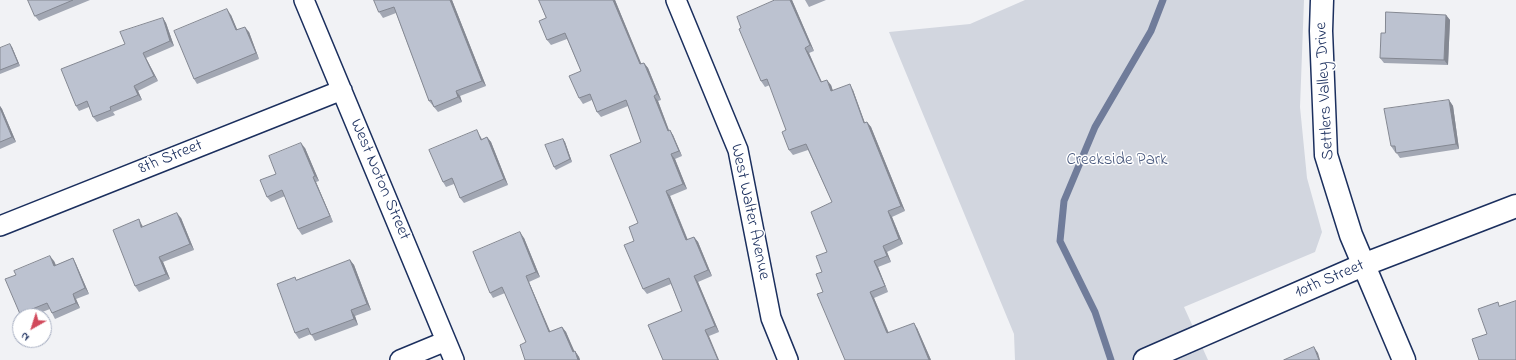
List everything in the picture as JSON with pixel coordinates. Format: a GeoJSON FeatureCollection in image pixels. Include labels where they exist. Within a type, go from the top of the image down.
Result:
{"type":"FeatureCollection","features":[{"type":"Feature","properties":{"kind":"street","name":"West Noton Street"},"geometry":{"type":"LineString","coordinates":[[304,0],[454,360]]}},
{"type":"Feature","properties":{"kind":"street","name":"West Walter Avenue"},"geometry":{"type":"LineString","coordinates":[[676,0],[738,150],[771,318],[788,360]]}},
{"type":"Feature","properties":{"kind":"street","name":"Settlers Valley Drive"},"geometry":{"type":"LineString","coordinates":[[1322,0],[1321,30],[1326,155],[1352,235],[1404,360]]}},
{"type":"Feature","properties":{"kind":"street","name":"8th Street"},"geometry":{"type":"LineString","coordinates":[[0,226],[342,90]]}},
{"type":"Feature","properties":{"kind":"street","name":"10th Street"},"geometry":{"type":"LineString","coordinates":[[1150,358],[1364,265],[1516,206]]}},
{"type":"Feature","properties":{"kind":"street"},"geometry":{"type":"LineString","coordinates":[[400,360],[446,342]]}},
{"type":"Feature","properties":{"kind":"green space","name":"Creekside Park"},"geometry":{"type":"Polygon","coordinates":[[[1025,0],[1304,0],[1300,107],[1307,178],[1322,232],[1315,252],[1184,307],[1208,360],[1015,360],[1014,334],[889,32],[970,24],[1025,0]]]}},
{"type":"Feature","properties":{"kind":"building"},"geometry":{"type":"Polygon","coordinates":[[[28,0],[73,0],[35,16],[28,0]]]}},
{"type":"Feature","properties":{"kind":"building"},"geometry":{"type":"Polygon","coordinates":[[[374,0],[450,0],[482,81],[456,91],[458,97],[434,107],[431,100],[429,101],[394,7],[379,12],[374,0]]]}},
{"type":"Feature","properties":{"kind":"building"},"geometry":{"type":"Polygon","coordinates":[[[539,0],[613,0],[640,64],[644,63],[657,94],[654,96],[668,131],[670,130],[679,151],[671,154],[683,184],[666,191],[686,240],[694,237],[708,270],[694,276],[715,326],[705,330],[718,360],[663,360],[648,325],[682,311],[669,278],[643,289],[624,245],[634,241],[629,227],[638,223],[610,155],[641,142],[626,100],[597,112],[590,94],[579,98],[569,76],[581,71],[565,33],[547,40],[539,21],[546,18],[539,0]]]}},
{"type":"Feature","properties":{"kind":"building"},"geometry":{"type":"Polygon","coordinates":[[[775,0],[790,0],[810,45],[805,48],[821,82],[827,80],[831,91],[850,84],[864,123],[867,122],[901,206],[888,211],[899,239],[883,246],[887,256],[874,261],[885,286],[870,292],[887,333],[914,323],[929,360],[845,360],[817,294],[823,292],[816,274],[822,272],[816,256],[827,252],[811,212],[832,202],[806,144],[789,150],[782,132],[786,130],[767,79],[761,81],[739,29],[741,28],[737,17],[775,0]]]}},
{"type":"Feature","properties":{"kind":"building"},"geometry":{"type":"Polygon","coordinates":[[[227,9],[236,30],[245,27],[256,53],[194,79],[174,31],[227,9]]]}},
{"type":"Feature","properties":{"kind":"building"},"geometry":{"type":"Polygon","coordinates":[[[1386,12],[1446,15],[1444,60],[1380,58],[1381,33],[1385,33],[1386,12]]]}},
{"type":"Feature","properties":{"kind":"building"},"geometry":{"type":"Polygon","coordinates":[[[163,18],[170,41],[143,53],[154,76],[134,86],[138,95],[110,107],[111,110],[93,117],[87,101],[76,106],[61,69],[125,44],[120,32],[163,18]]]}},
{"type":"Feature","properties":{"kind":"building"},"geometry":{"type":"Polygon","coordinates":[[[10,44],[18,63],[0,70],[0,48],[10,44]]]}},
{"type":"Feature","properties":{"kind":"building"},"geometry":{"type":"Polygon","coordinates":[[[1449,100],[1456,144],[1396,153],[1395,146],[1391,146],[1384,109],[1449,100]]]}},
{"type":"Feature","properties":{"kind":"building"},"geometry":{"type":"Polygon","coordinates":[[[0,108],[12,137],[0,142],[0,108]]]}},
{"type":"Feature","properties":{"kind":"building"},"geometry":{"type":"Polygon","coordinates":[[[477,130],[481,140],[487,137],[504,179],[460,198],[452,178],[443,182],[429,150],[477,130]]]}},
{"type":"Feature","properties":{"kind":"building"},"geometry":{"type":"Polygon","coordinates":[[[563,139],[570,159],[554,167],[545,145],[563,139]]]}},
{"type":"Feature","properties":{"kind":"building"},"geometry":{"type":"Polygon","coordinates":[[[301,143],[315,176],[313,177],[330,216],[298,229],[282,190],[267,197],[260,180],[276,174],[269,156],[301,143]]]}},
{"type":"Feature","properties":{"kind":"building"},"geometry":{"type":"Polygon","coordinates":[[[177,213],[190,244],[159,257],[166,274],[135,286],[113,230],[139,219],[141,227],[177,213]]]}},
{"type":"Feature","properties":{"kind":"building"},"geometry":{"type":"Polygon","coordinates":[[[520,232],[536,272],[526,276],[549,332],[562,327],[573,352],[575,351],[578,360],[525,360],[520,345],[526,342],[502,287],[490,293],[473,252],[520,232]]]}},
{"type":"Feature","properties":{"kind":"building"},"geometry":{"type":"Polygon","coordinates":[[[50,256],[54,266],[73,258],[85,288],[73,294],[76,303],[52,313],[52,308],[50,308],[47,303],[35,308],[17,308],[5,279],[16,275],[14,271],[50,256]]]}},
{"type":"Feature","properties":{"kind":"building"},"geometry":{"type":"Polygon","coordinates":[[[350,260],[367,304],[351,310],[354,319],[311,335],[308,328],[295,333],[277,284],[295,277],[296,280],[350,260]]]}},
{"type":"Feature","properties":{"kind":"building"},"geometry":{"type":"Polygon","coordinates":[[[1516,301],[1516,360],[1479,360],[1472,339],[1487,334],[1478,309],[1498,302],[1499,306],[1516,301]]]}},
{"type":"Feature","properties":{"kind":"building"},"geometry":{"type":"Polygon","coordinates":[[[1314,347],[1319,360],[1284,360],[1314,347]]]}},
{"type":"Feature","properties":{"kind":"waterway"},"geometry":{"type":"LineString","coordinates":[[1111,360],[1095,312],[1060,241],[1064,201],[1095,127],[1151,31],[1163,0]]}}]}
